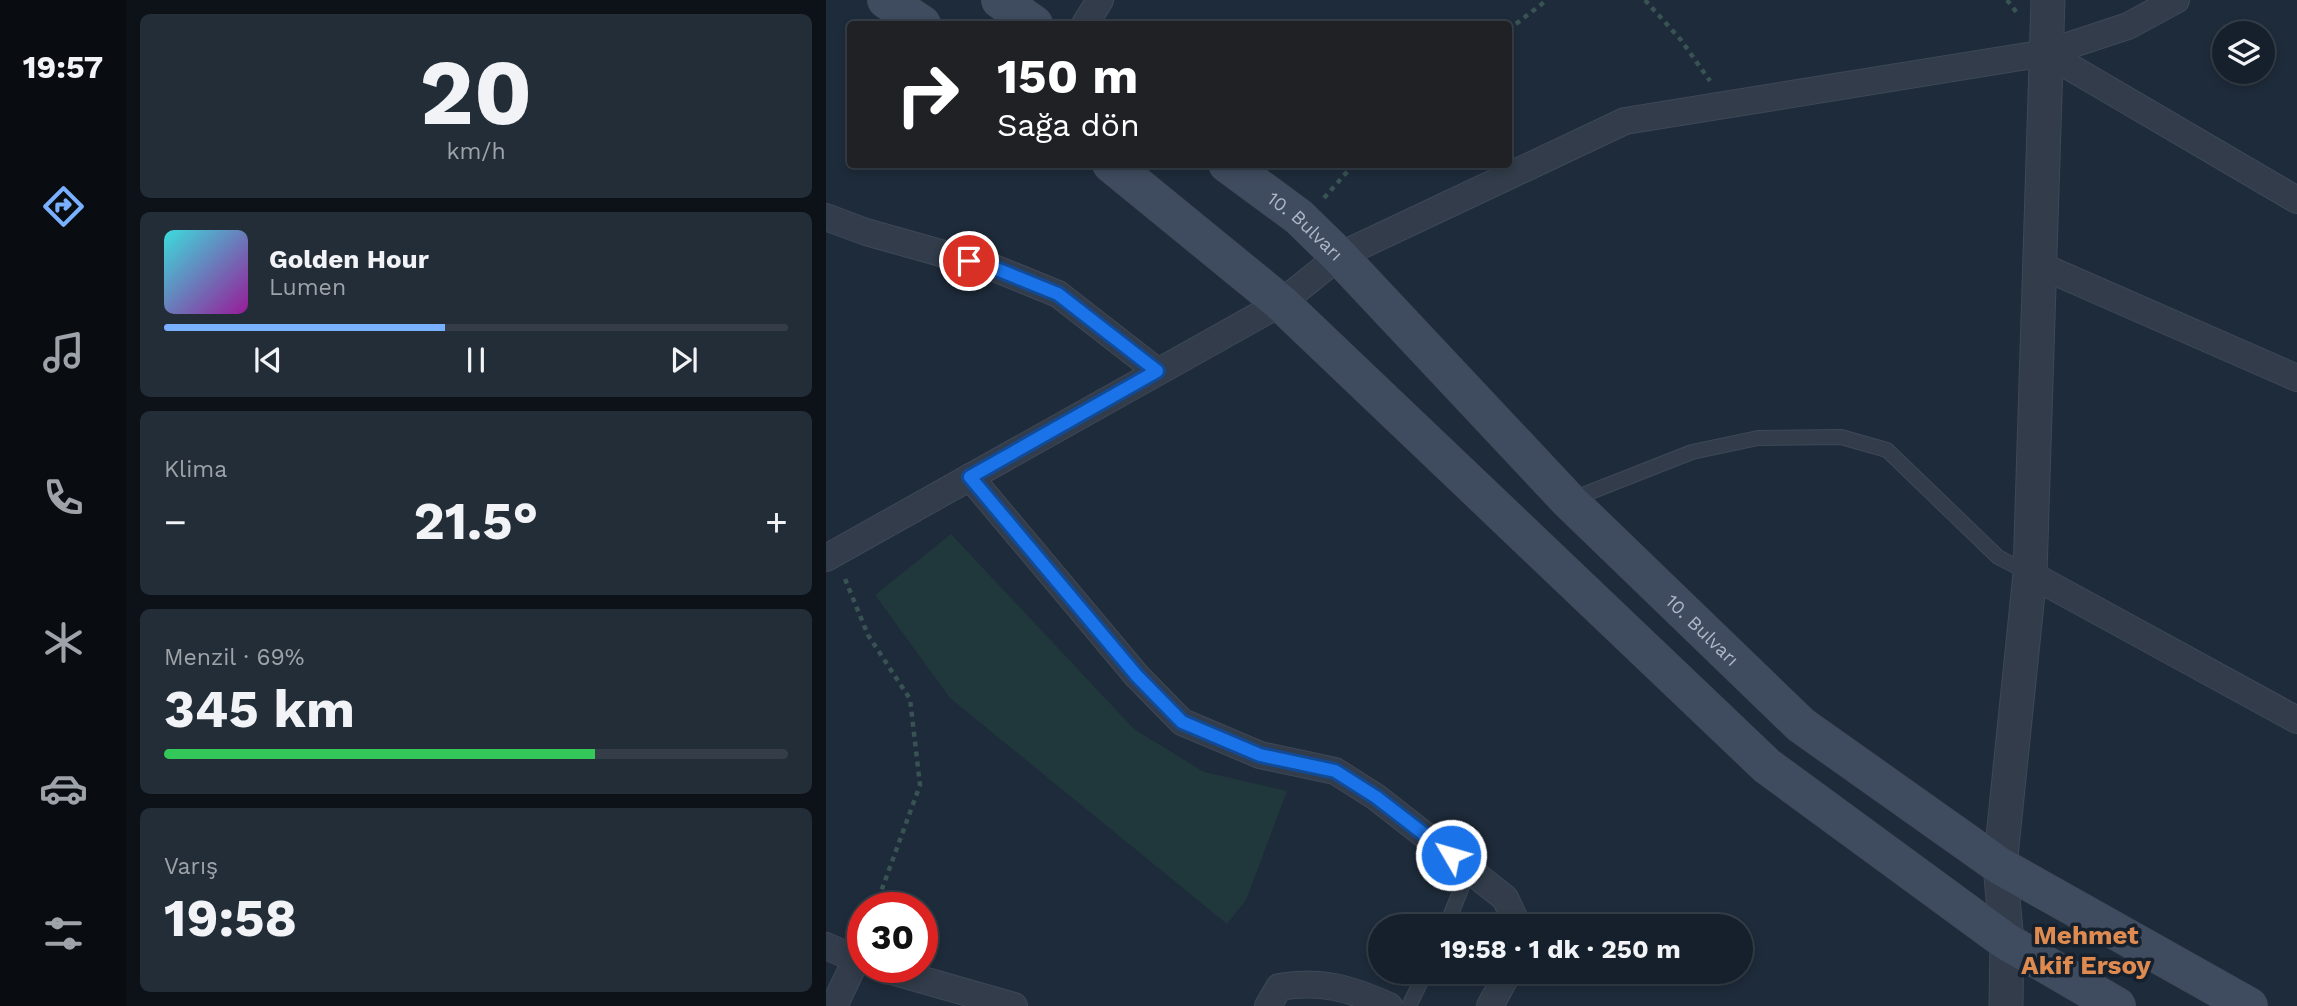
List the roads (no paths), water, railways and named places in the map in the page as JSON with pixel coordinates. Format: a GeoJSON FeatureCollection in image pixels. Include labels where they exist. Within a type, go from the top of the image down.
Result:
{"type":"FeatureCollection","features":[{"type":"Feature","properties":{"kind":"main road"},"geometry":{"type":"LineString","coordinates":[[886,0],[918,21]]}},
{"type":"Feature","properties":{"kind":"main road"},"geometry":{"type":"LineString","coordinates":[[1000,0],[1030,21]]}},
{"type":"Feature","properties":{"kind":"main road"},"geometry":{"type":"LineString","coordinates":[[1116,168],[1281,303],[1767,766],[2007,942],[2117,1006]]}},
{"type":"Feature","properties":{"kind":"main road","name":"10. Bulvarı"},"geometry":{"type":"LineString","coordinates":[[1232,168],[1299,217],[1339,256],[1568,500],[1801,725],[2000,866],[2249,1006]]}},
{"type":"Feature","properties":{"kind":"street"},"geometry":{"type":"LineString","coordinates":[[1087,21],[1100,0]]}},
{"type":"Feature","properties":{"kind":"street"},"geometry":{"type":"LineString","coordinates":[[2006,1006],[2007,942],[2000,866],[2030,574],[2048,0]]}},
{"type":"Feature","properties":{"kind":"street"},"geometry":{"type":"LineString","coordinates":[[826,558],[1281,303],[1339,256],[1625,121],[2046,53],[2128,26],[2176,0]]}},
{"type":"Feature","properties":{"kind":"street"},"geometry":{"type":"LineString","coordinates":[[2046,53],[2297,200]]}},
{"type":"Feature","properties":{"kind":"street"},"geometry":{"type":"LineString","coordinates":[[826,217],[866,233],[994,268],[1058,294],[1157,371]]}},
{"type":"Feature","properties":{"kind":"street"},"geometry":{"type":"LineString","coordinates":[[2039,265],[2297,378]]}},
{"type":"Feature","properties":{"kind":"street"},"geometry":{"type":"LineString","coordinates":[[970,477],[1137,676],[1182,722],[1260,755],[1335,771],[1376,797],[1505,898],[1512,914]]}},
{"type":"Feature","properties":{"kind":"street"},"geometry":{"type":"LineString","coordinates":[[2030,574],[2297,720]]}},
{"type":"Feature","properties":{"kind":"street"},"geometry":{"type":"LineString","coordinates":[[826,947],[847,956]]}},
{"type":"Feature","properties":{"kind":"street"},"geometry":{"type":"LineString","coordinates":[[1268,1006],[1279,987],[1310,982],[1355,991],[1389,1006]]}},
{"type":"Feature","properties":{"kind":"street"},"geometry":{"type":"LineString","coordinates":[[834,1006],[847,983]]}},
{"type":"Feature","properties":{"kind":"street"},"geometry":{"type":"LineString","coordinates":[[934,983],[1014,1006]]}},
{"type":"Feature","properties":{"kind":"street"},"geometry":{"type":"LineString","coordinates":[[1490,1006],[1503,984]]}},
{"type":"Feature","properties":{"kind":"lane"},"geometry":{"type":"LineString","coordinates":[[1568,500],[1692,452],[1758,438],[1841,437],[1887,450],[1998,557],[2030,574]]}},
{"type":"Feature","properties":{"kind":"lane"},"geometry":{"type":"LineString","coordinates":[[1451,914],[1469,870]]}},
{"type":"Feature","properties":{"kind":"lane"},"geometry":{"type":"LineString","coordinates":[[1409,1006],[1420,984]]}},
{"type":"Feature","properties":{"kind":"district","name":"Mehmet Akif Ersoy"},"geometry":{"type":"Point","coordinates":[2086,950]}}]}
